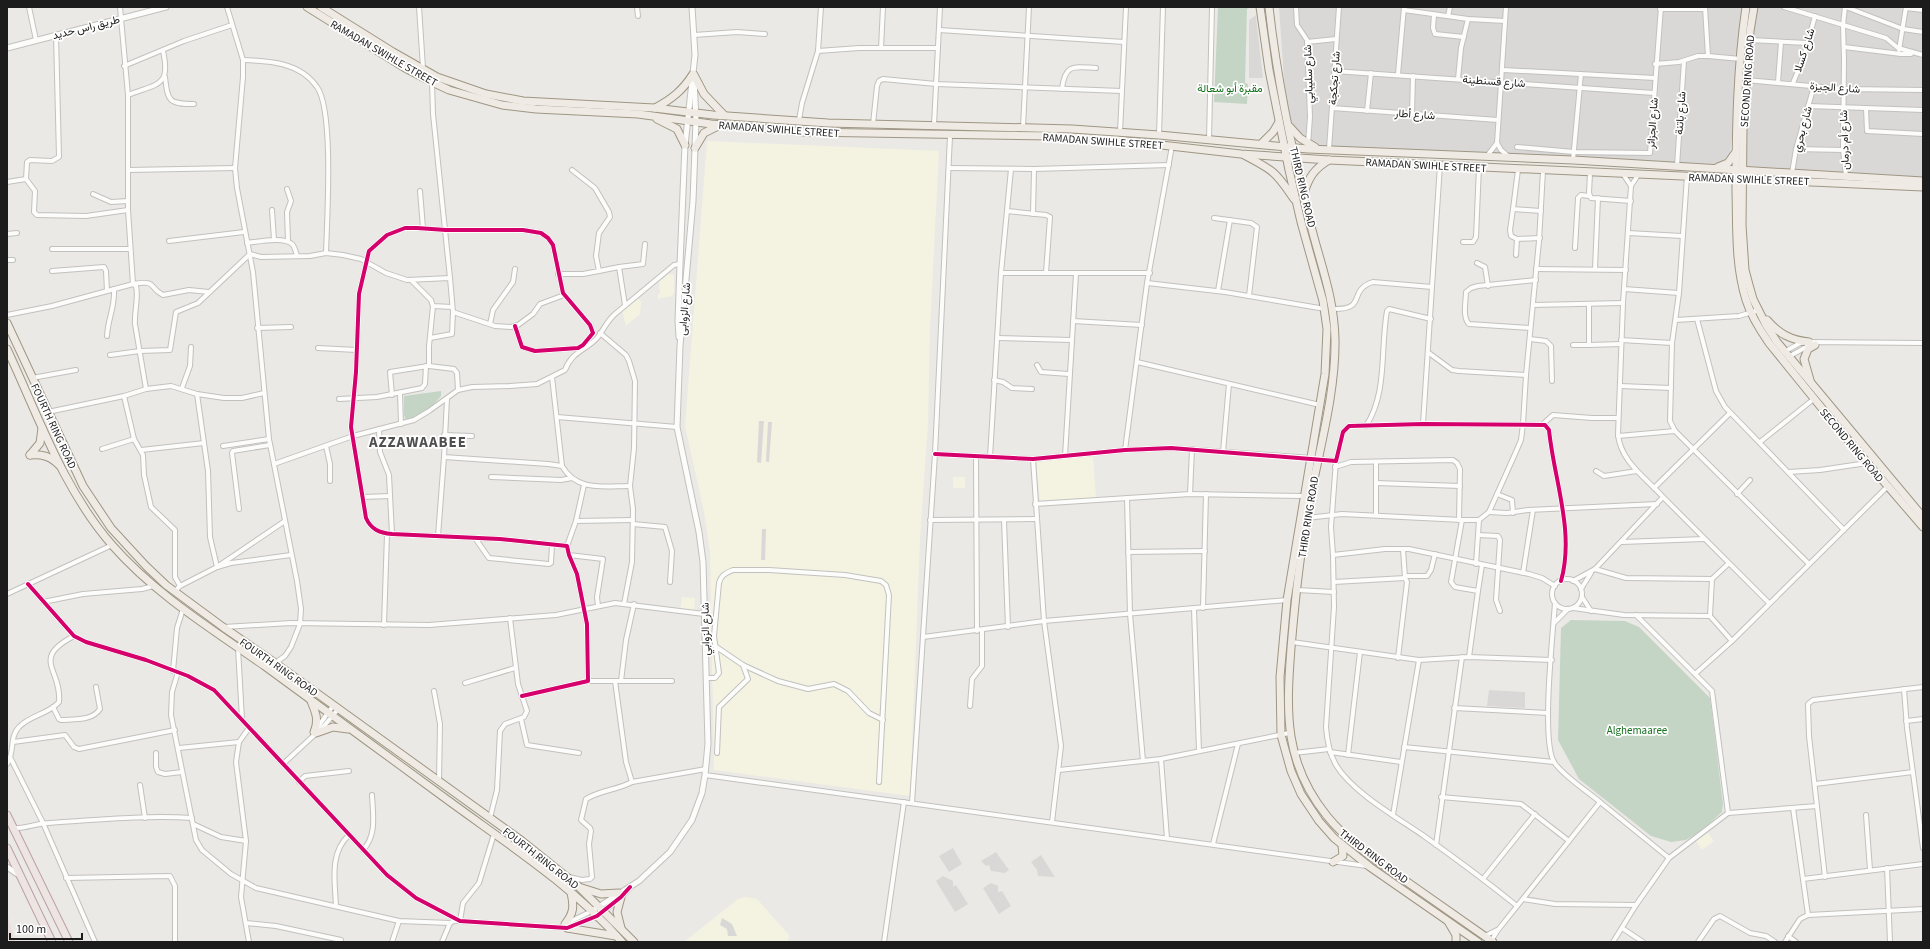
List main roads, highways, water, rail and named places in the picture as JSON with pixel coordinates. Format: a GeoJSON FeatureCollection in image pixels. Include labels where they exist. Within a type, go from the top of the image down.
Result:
{"type":"FeatureCollection","features":[{"type":"Feature","properties":{"kind":"highway"},"geometry":{"type":"LineString","coordinates":[[7,815],[69,942]]}},
{"type":"Feature","properties":{"kind":"highway"},"geometry":{"type":"LineString","coordinates":[[7,848],[18,875],[52,942]]}},
{"type":"Feature","properties":{"kind":"main road","name":"RAMADAN SWIHLE STREET"},"geometry":{"type":"LineString","coordinates":[[307,7],[392,60],[432,82],[460,93],[502,105],[536,109],[585,110],[652,116],[721,125],[827,133],[950,136],[1054,136],[1172,146],[1241,154],[1329,160],[1518,170],[1923,187]]}},
{"type":"Feature","properties":{"kind":"main road","name":"RAMADAN SWIHLE STREET"},"geometry":{"type":"LineString","coordinates":[[321,7],[423,70],[469,89],[505,98],[654,108],[724,116],[873,124],[1023,127],[1120,132],[1319,149],[1649,164],[1923,181]]}},
{"type":"Feature","properties":{"kind":"main road","name":"THIRD RING ROAD"},"geometry":{"type":"LineString","coordinates":[[1260,7],[1265,49],[1286,157],[1324,309],[1327,330],[1327,352],[1320,405],[1287,600],[1280,677],[1281,734],[1291,771],[1302,794],[1319,821],[1342,845],[1370,867],[1477,942]]}},
{"type":"Feature","properties":{"kind":"main road","name":"THIRD RING ROAD"},"geometry":{"type":"LineString","coordinates":[[1269,7],[1287,121],[1333,308],[1334,365],[1307,518],[1297,590],[1288,700],[1289,733],[1300,772],[1314,800],[1341,832],[1387,868],[1490,940]]}},
{"type":"Feature","properties":{"kind":"main road","name":"SECOND RING ROAD"},"geometry":{"type":"LineString","coordinates":[[1739,170],[1742,155],[1743,79],[1741,59],[1746,7]]}},
{"type":"Feature","properties":{"kind":"main road","name":"SECOND RING ROAD"},"geometry":{"type":"LineString","coordinates":[[1739,170],[1736,151],[1743,79],[1754,7]]}},
{"type":"Feature","properties":{"kind":"main road"},"geometry":{"type":"LineString","coordinates":[[654,108],[676,96],[684,88],[694,73],[704,94],[724,116]]}},
{"type":"Feature","properties":{"kind":"main road"},"geometry":{"type":"LineString","coordinates":[[652,116],[677,129],[685,145]]}},
{"type":"Feature","properties":{"kind":"main road"},"geometry":{"type":"LineString","coordinates":[[1287,121],[1295,134],[1308,144],[1319,149]]}},
{"type":"Feature","properties":{"kind":"main road"},"geometry":{"type":"LineString","coordinates":[[1261,144],[1269,137],[1279,122]]}},
{"type":"Feature","properties":{"kind":"main road"},"geometry":{"type":"LineString","coordinates":[[695,148],[704,134],[721,125]]}},
{"type":"Feature","properties":{"kind":"main road"},"geometry":{"type":"LineString","coordinates":[[1710,168],[1728,163],[1736,151]]}},
{"type":"Feature","properties":{"kind":"main road"},"geometry":{"type":"LineString","coordinates":[[1241,154],[1266,166],[1278,175],[1297,203]]}},
{"type":"Feature","properties":{"kind":"main road"},"geometry":{"type":"LineString","coordinates":[[1304,193],[1310,175],[1318,167],[1329,160]]}},
{"type":"Feature","properties":{"kind":"main road"},"geometry":{"type":"LineString","coordinates":[[1739,170],[1745,270],[1753,299],[1784,356]]}},
{"type":"Feature","properties":{"kind":"main road"},"geometry":{"type":"LineString","coordinates":[[1740,179],[1736,194],[1737,253],[1743,287],[1751,312],[1760,330],[1812,384]]}},
{"type":"Feature","properties":{"kind":"main road"},"geometry":{"type":"LineString","coordinates":[[1759,310],[1782,334],[1799,340],[1815,343],[1808,350],[1804,358],[1817,396],[1890,484],[1923,517]]}},
{"type":"Feature","properties":{"kind":"main road","name":"FOURTH RING ROAD"},"geometry":{"type":"LineString","coordinates":[[7,323],[47,412],[80,480],[101,515],[133,554],[157,577],[177,589],[223,627],[490,818],[565,875],[634,942]]}},
{"type":"Feature","properties":{"kind":"main road","name":"FOURTH RING ROAD"},"geometry":{"type":"LineString","coordinates":[[7,349],[63,469],[82,504],[112,545],[153,586],[183,609],[268,668],[349,729],[494,834],[571,893],[620,939]]}},
{"type":"Feature","properties":{"kind":"main road","name":"SECOND RING ROAD"},"geometry":{"type":"LineString","coordinates":[[1784,356],[1817,396],[1867,463],[1890,484],[1923,527]]}},
{"type":"Feature","properties":{"kind":"main road"},"geometry":{"type":"LineString","coordinates":[[41,422],[42,432],[40,444],[30,455],[43,455],[50,458],[63,469]]}},
{"type":"Feature","properties":{"kind":"main road"},"geometry":{"type":"LineString","coordinates":[[311,701],[317,715],[318,722],[314,733],[333,728],[349,729]]}},
{"type":"Feature","properties":{"kind":"main road"},"geometry":{"type":"LineString","coordinates":[[1333,862],[1343,856],[1342,845]]}},
{"type":"Feature","properties":{"kind":"main road"},"geometry":{"type":"LineString","coordinates":[[578,886],[601,894],[620,895],[617,912],[621,928]]}},
{"type":"Feature","properties":{"kind":"main road"},"geometry":{"type":"LineString","coordinates":[[571,893],[574,909],[572,915],[564,926],[599,932],[620,939]]}},
{"type":"Feature","properties":{"kind":"main road"},"geometry":{"type":"LineString","coordinates":[[1447,920],[1454,930],[1456,942]]}},
{"type":"Feature","properties":{"kind":"district","name":"AZZAWAABEE"},"geometry":{"type":"Point","coordinates":[418,442]}},
{"type":"Feature","properties":{"kind":"park label","name":"مقبرة أبو شعالة"},"geometry":{"type":"Point","coordinates":[1230,88]}},
{"type":"Feature","properties":{"kind":"park label","name":"Alghemaaree"},"geometry":{"type":"Point","coordinates":[1637,730]}}]}
